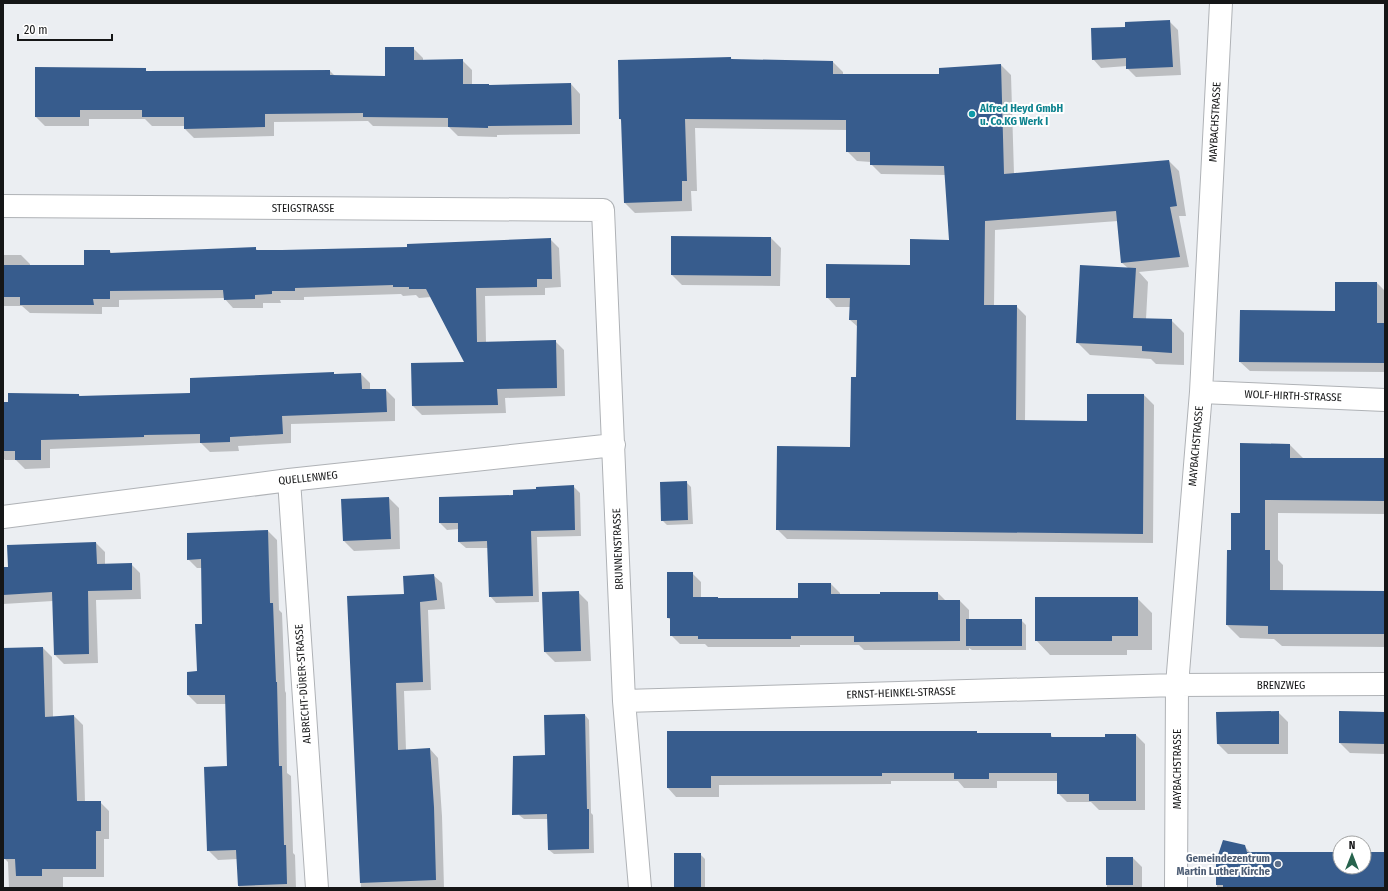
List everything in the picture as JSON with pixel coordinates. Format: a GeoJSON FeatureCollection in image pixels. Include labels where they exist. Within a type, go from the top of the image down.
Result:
{"type":"FeatureCollection","features":[{"type":"Feature","properties":{"kind":"street","name":"MAYBACHSTRASSE"},"geometry":{"type":"LineString","coordinates":[[1176,888],[1177,685],[1201,392],[1221,3]]}},
{"type":"Feature","properties":{"kind":"street","name":"STEIGSTRASSE"},"geometry":{"type":"LineString","coordinates":[[3,206],[603,210]]}},
{"type":"Feature","properties":{"kind":"street","name":"BRUNNENSTRASSE"},"geometry":{"type":"LineString","coordinates":[[603,210],[624,701],[640,888]]}},
{"type":"Feature","properties":{"kind":"street","name":"WOLF-HIRTH-STRASSE"},"geometry":{"type":"LineString","coordinates":[[1201,392],[1385,400]]}},
{"type":"Feature","properties":{"kind":"street","name":"QUELLENWEG"},"geometry":{"type":"LineString","coordinates":[[3,517],[289,480],[614,445]]}},
{"type":"Feature","properties":{"kind":"street","name":"ALBRECHT-DÜRER-STRASSE"},"geometry":{"type":"LineString","coordinates":[[289,480],[317,888]]}},
{"type":"Feature","properties":{"kind":"street","name":"BRENZWEG"},"geometry":{"type":"LineString","coordinates":[[1177,685],[1385,684]]}},
{"type":"Feature","properties":{"kind":"street","name":"ERNST-HEINKEL-STRASSE"},"geometry":{"type":"LineString","coordinates":[[624,701],[1177,685]]}},
{"type":"Feature","properties":{"kind":"building"},"geometry":{"type":"Polygon","coordinates":[[[1170,20],[1173,67],[1126,69],[1126,58],[1092,60],[1091,28],[1125,27],[1125,22],[1170,20]]]}},
{"type":"Feature","properties":{"kind":"building"},"geometry":{"type":"Polygon","coordinates":[[[385,47],[414,47],[414,60],[463,59],[463,84],[489,85],[571,83],[572,125],[488,126],[488,128],[448,127],[448,118],[363,117],[363,113],[265,114],[265,127],[184,129],[184,117],[142,117],[142,110],[80,110],[80,117],[35,117],[35,67],[146,68],[146,71],[330,70],[330,75],[385,76],[385,47]]]}},
{"type":"Feature","properties":{"kind":"building"},"geometry":{"type":"Polygon","coordinates":[[[731,57],[731,59],[833,61],[833,74],[939,74],[939,68],[1001,64],[1004,174],[1169,160],[1177,206],[1170,207],[1180,257],[1121,263],[1116,211],[985,221],[984,305],[1017,305],[1016,420],[1087,421],[1087,394],[1144,394],[1143,534],[776,530],[777,446],[850,447],[851,377],[856,377],[857,320],[849,320],[850,298],[826,298],[826,264],[910,265],[910,239],[949,240],[944,166],[870,165],[870,152],[846,152],[846,120],[685,119],[687,181],[682,181],[682,201],[624,203],[621,119],[619,119],[618,60],[731,57]]]}},
{"type":"Feature","properties":{"kind":"building"},"geometry":{"type":"Polygon","coordinates":[[[671,236],[771,237],[771,276],[671,275],[671,236]]]}},
{"type":"Feature","properties":{"kind":"building"},"geometry":{"type":"Polygon","coordinates":[[[551,238],[552,279],[537,279],[537,287],[476,288],[477,342],[556,340],[557,388],[497,389],[498,405],[412,406],[411,363],[464,362],[426,289],[409,289],[409,287],[393,287],[393,285],[295,288],[295,291],[272,291],[272,294],[255,295],[255,299],[224,300],[223,290],[110,291],[110,299],[93,299],[94,305],[20,305],[20,297],[3,297],[3,265],[84,265],[84,250],[110,250],[110,253],[256,247],[256,250],[282,250],[407,247],[407,244],[551,238]]]}},
{"type":"Feature","properties":{"kind":"building"},"geometry":{"type":"Polygon","coordinates":[[[1080,265],[1136,268],[1133,318],[1172,319],[1172,353],[1142,351],[1142,346],[1076,343],[1080,265]]]}},
{"type":"Feature","properties":{"kind":"building"},"geometry":{"type":"Polygon","coordinates":[[[1335,282],[1377,282],[1377,323],[1385,323],[1385,363],[1239,362],[1240,310],[1335,311],[1335,282]]]}},
{"type":"Feature","properties":{"kind":"building"},"geometry":{"type":"Polygon","coordinates":[[[334,372],[334,374],[361,373],[362,389],[386,389],[387,412],[282,416],[283,434],[230,437],[230,442],[200,443],[200,434],[41,440],[41,460],[15,460],[15,451],[3,451],[3,402],[8,402],[8,393],[79,394],[79,396],[190,393],[190,378],[334,372]]]}},
{"type":"Feature","properties":{"kind":"building"},"geometry":{"type":"Polygon","coordinates":[[[1240,443],[1290,444],[1290,458],[1385,458],[1385,501],[1265,500],[1265,550],[1270,550],[1270,590],[1385,591],[1385,634],[1268,634],[1268,626],[1226,625],[1227,550],[1231,550],[1231,513],[1240,513],[1240,443]]]}},
{"type":"Feature","properties":{"kind":"building"},"geometry":{"type":"Polygon","coordinates":[[[687,481],[688,520],[661,521],[660,482],[687,481]]]}},
{"type":"Feature","properties":{"kind":"building"},"geometry":{"type":"Polygon","coordinates":[[[574,485],[575,530],[531,531],[533,596],[489,597],[487,541],[458,542],[458,523],[439,523],[439,497],[513,495],[513,490],[574,485]]]}},
{"type":"Feature","properties":{"kind":"building"},"geometry":{"type":"Polygon","coordinates":[[[389,497],[391,539],[343,541],[341,499],[389,497]]]}},
{"type":"Feature","properties":{"kind":"building"},"geometry":{"type":"Polygon","coordinates":[[[268,530],[270,603],[273,603],[279,766],[282,766],[284,845],[286,845],[287,884],[238,886],[236,850],[207,851],[204,767],[227,766],[225,695],[187,695],[187,672],[197,671],[195,624],[202,624],[201,559],[187,560],[187,533],[268,530]]]}},
{"type":"Feature","properties":{"kind":"building"},"geometry":{"type":"Polygon","coordinates":[[[96,542],[97,564],[132,563],[132,590],[88,591],[89,654],[54,655],[52,592],[3,595],[3,567],[8,567],[7,545],[96,542]]]}},
{"type":"Feature","properties":{"kind":"building"},"geometry":{"type":"Polygon","coordinates":[[[667,572],[693,572],[693,597],[798,598],[798,583],[831,583],[831,594],[938,592],[938,600],[960,600],[960,641],[854,642],[854,636],[791,636],[791,639],[698,639],[698,636],[670,636],[670,618],[667,618],[667,572]]]}},
{"type":"Feature","properties":{"kind":"building"},"geometry":{"type":"Polygon","coordinates":[[[434,574],[437,600],[420,602],[423,682],[396,683],[398,750],[430,748],[434,807],[436,880],[360,883],[347,596],[404,594],[403,576],[434,574]]]}},
{"type":"Feature","properties":{"kind":"building"},"geometry":{"type":"Polygon","coordinates":[[[579,591],[581,651],[544,652],[542,592],[579,591]]]}},
{"type":"Feature","properties":{"kind":"building"},"geometry":{"type":"Polygon","coordinates":[[[1035,597],[1138,597],[1138,636],[1112,636],[1112,641],[1035,641],[1035,597]]]}},
{"type":"Feature","properties":{"kind":"building"},"geometry":{"type":"Polygon","coordinates":[[[966,619],[1022,619],[1022,646],[966,646],[966,619]]]}},
{"type":"Feature","properties":{"kind":"building"},"geometry":{"type":"Polygon","coordinates":[[[43,647],[45,717],[74,715],[77,801],[101,801],[101,831],[96,831],[96,869],[42,869],[42,876],[16,876],[15,859],[4,859],[3,648],[43,647]]]}},
{"type":"Feature","properties":{"kind":"building"},"geometry":{"type":"Polygon","coordinates":[[[1279,711],[1279,744],[1217,744],[1216,712],[1279,711]]]}},
{"type":"Feature","properties":{"kind":"building"},"geometry":{"type":"Polygon","coordinates":[[[1339,711],[1385,712],[1385,744],[1339,743],[1339,711]]]}},
{"type":"Feature","properties":{"kind":"building"},"geometry":{"type":"Polygon","coordinates":[[[585,714],[589,849],[548,850],[547,814],[512,815],[513,756],[545,755],[544,715],[585,714]]]}},
{"type":"Feature","properties":{"kind":"building"},"geometry":{"type":"Polygon","coordinates":[[[667,731],[977,731],[977,733],[1051,733],[1051,737],[1105,737],[1105,734],[1136,734],[1136,801],[1089,801],[1089,794],[1057,794],[1057,773],[989,773],[989,779],[954,779],[954,773],[882,773],[882,776],[711,776],[711,788],[667,788],[667,731]]]}},
{"type":"Feature","properties":{"kind":"building","name":"Gemeindezentrum Martin Luther Kirche"},"geometry":{"type":"Polygon","coordinates":[[[1223,840],[1245,845],[1247,852],[1332,852],[1332,875],[1372,875],[1372,852],[1385,852],[1385,888],[1223,888],[1223,885],[1216,885],[1216,861],[1223,840]]]}},
{"type":"Feature","properties":{"kind":"building"},"geometry":{"type":"Polygon","coordinates":[[[674,853],[701,853],[701,888],[674,888],[674,853]]]}},
{"type":"Feature","properties":{"kind":"building"},"geometry":{"type":"Polygon","coordinates":[[[1106,857],[1133,857],[1133,885],[1106,885],[1106,857]]]}},
{"type":"Feature","properties":{"kind":"place","name":"Alfred Heyd GmbH u. Co.KG Werk I"},"geometry":{"type":"Point","coordinates":[972,114]}},
{"type":"Feature","properties":{"kind":"place","name":"Gemeindezentrum Martin Luther Kirche"},"geometry":{"type":"Point","coordinates":[1278,864]}}]}
